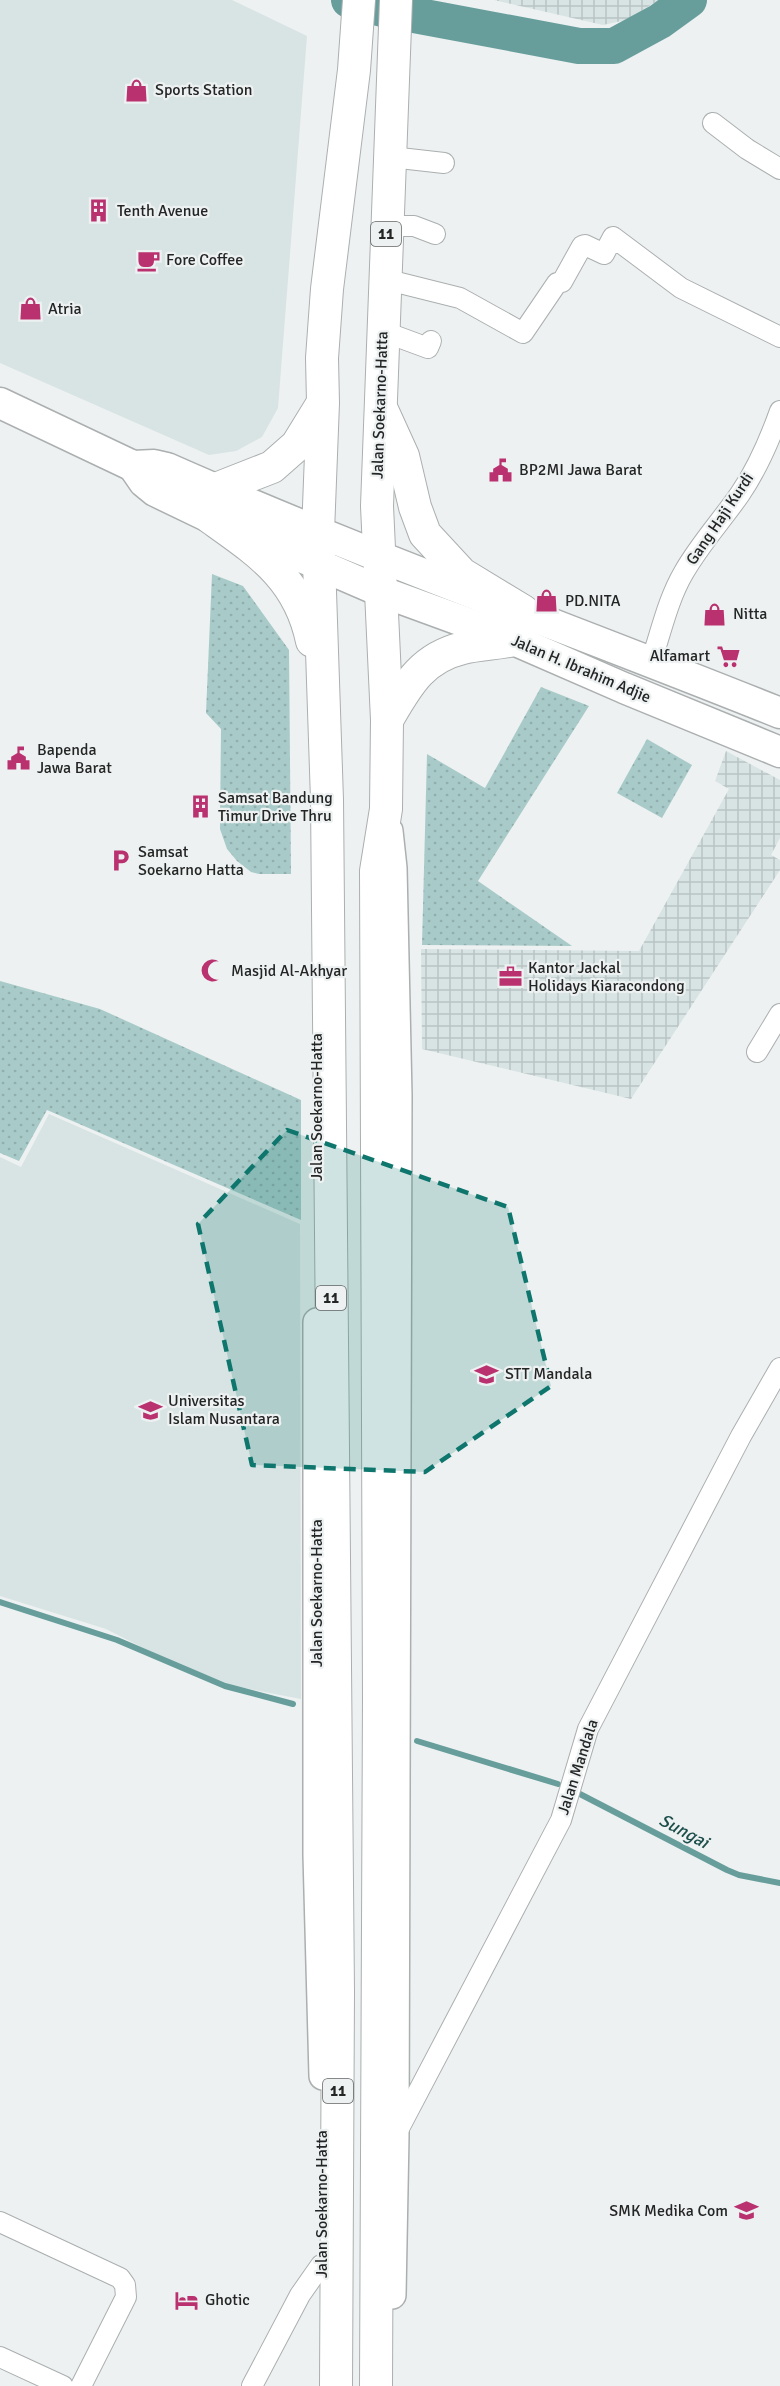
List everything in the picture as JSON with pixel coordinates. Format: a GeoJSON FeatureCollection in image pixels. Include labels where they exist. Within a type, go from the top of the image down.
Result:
{"type":"FeatureCollection","features":[{"type":"Feature","properties":{"kind":"highway","name":"Jalan Soekarno-Hatta"},"geometry":{"type":"LineString","coordinates":[[336,2386],[338,1991],[327,800],[318,532],[323,403],[322,358],[327,289],[355,64],[358,0]]}},
{"type":"Feature","properties":{"kind":"highway","name":"Jalan Soekarno-Hatta"},"geometry":{"type":"LineString","coordinates":[[381,2366],[376,871],[386,810],[387,720],[377,506],[396,0]]}},
{"type":"Feature","properties":{"kind":"highway"},"geometry":{"type":"LineString","coordinates":[[323,403],[297,445],[266,472],[214,503],[289,586],[308,621],[323,716]]}},
{"type":"Feature","properties":{"kind":"highway"},"geometry":{"type":"LineString","coordinates":[[380,405],[403,456],[415,507],[425,534],[462,574],[518,625],[436,657],[408,684],[387,720]]}},
{"type":"Feature","properties":{"kind":"main road"},"geometry":{"type":"LineString","coordinates":[[0,403],[133,466],[144,482],[155,491],[214,503]]}},
{"type":"Feature","properties":{"kind":"main road","name":"Jalan H. Ibrahim Adjie"},"geometry":{"type":"LineString","coordinates":[[214,503],[318,532],[378,557],[518,625],[624,688],[780,752]]}},
{"type":"Feature","properties":{"kind":"main road","name":"Jalan H. Ibrahim Adjie"},"geometry":{"type":"LineString","coordinates":[[214,503],[319,564],[380,591],[518,625],[651,662],[780,713]]}},
{"type":"Feature","properties":{"kind":"main road","name":"Jalan Soekarno-Hatta"},"geometry":{"type":"LineString","coordinates":[[321,2386],[323,2076],[317,1855],[316,860],[327,800]]}},
{"type":"Feature","properties":{"kind":"main road","name":"Jalan Soekarno-Hatta"},"geometry":{"type":"LineString","coordinates":[[386,810],[393,868],[398,1096],[395,2136],[381,2366],[391,2386]]}},
{"type":"Feature","properties":{"kind":"street"},"geometry":{"type":"LineString","coordinates":[[713,123],[747,149],[780,169]]}},
{"type":"Feature","properties":{"kind":"street"},"geometry":{"type":"LineString","coordinates":[[391,157],[444,163]]}},
{"type":"Feature","properties":{"kind":"street"},"geometry":{"type":"LineString","coordinates":[[387,226],[414,226],[435,234]]}},
{"type":"Feature","properties":{"kind":"street"},"geometry":{"type":"LineString","coordinates":[[384,279],[460,298],[523,333],[557,283],[562,282],[582,246],[585,245],[604,254],[613,237],[681,288],[780,337]]}},
{"type":"Feature","properties":{"kind":"street"},"geometry":{"type":"LineString","coordinates":[[382,331],[428,348],[431,341]]}},
{"type":"Feature","properties":{"kind":"street","name":"Gang Haji Kurdi"},"geometry":{"type":"LineString","coordinates":[[651,662],[669,606],[682,575],[696,552],[742,492],[780,411]]}},
{"type":"Feature","properties":{"kind":"street"},"geometry":{"type":"LineString","coordinates":[[757,1052],[780,1014]]}},
{"type":"Feature","properties":{"kind":"street","name":"Jalan Mandala"},"geometry":{"type":"LineString","coordinates":[[395,2136],[561,1820],[588,1729],[741,1436],[780,1368]]}},
{"type":"Feature","properties":{"kind":"street"},"geometry":{"type":"LineString","coordinates":[[0,2222],[120,2278],[125,2285],[126,2297],[81,2386]]}},
{"type":"Feature","properties":{"kind":"street"},"geometry":{"type":"LineString","coordinates":[[252,2386],[300,2295],[321,2265]]}},
{"type":"Feature","properties":{"kind":"street"},"geometry":{"type":"LineString","coordinates":[[0,2357],[63,2386]]}},
{"type":"Feature","properties":{"kind":"highlighted area"},"geometry":{"type":"Polygon","coordinates":[[[287,1130],[508,1207],[551,1386],[425,1472],[252,1465],[198,1224],[287,1130]]]}},
{"type":"Feature","properties":{"kind":"shaded area","name":"Tenth Avenue"},"geometry":{"type":"Polygon","coordinates":[[[0,0],[232,0],[307,36],[278,408],[262,437],[236,451],[209,455],[0,363],[0,0]]]}},
{"type":"Feature","properties":{"kind":"shaded area"},"geometry":{"type":"Polygon","coordinates":[[[494,0],[659,0],[626,20],[603,25],[494,0]]]}},
{"type":"Feature","properties":{"kind":"shaded area"},"geometry":{"type":"Polygon","coordinates":[[[212,574],[243,586],[289,650],[291,874],[251,872],[227,849],[220,829],[221,729],[206,713],[212,574]]]}},
{"type":"Feature","properties":{"kind":"shaded area"},"geometry":{"type":"Polygon","coordinates":[[[541,687],[589,706],[478,881],[572,946],[422,945],[427,754],[485,788],[541,687]]]}},
{"type":"Feature","properties":{"kind":"shaded area"},"geometry":{"type":"Polygon","coordinates":[[[647,739],[692,765],[662,818],[617,793],[647,739]]]}},
{"type":"Feature","properties":{"kind":"shaded area"},"geometry":{"type":"Polygon","coordinates":[[[726,751],[780,780],[780,838],[771,855],[780,860],[780,870],[631,1099],[422,1049],[421,949],[639,951],[729,789],[715,781],[726,751]]]}},
{"type":"Feature","properties":{"kind":"shaded area"},"geometry":{"type":"Polygon","coordinates":[[[0,981],[100,1009],[301,1100],[301,1220],[47,1110],[19,1161],[0,1153],[0,981]]]}},
{"type":"Feature","properties":{"kind":"shaded area","name":"Universitas Islam Nusantara"},"geometry":{"type":"Polygon","coordinates":[[[49,1114],[300,1224],[301,1699],[234,1686],[163,1658],[106,1629],[0,1596],[0,1157],[21,1167],[49,1114]]]}},
{"type":"Feature","properties":{"kind":"waterway"},"geometry":{"type":"LineString","coordinates":[[349,0],[382,9],[579,46],[614,46],[660,21],[689,0]]}},
{"type":"Feature","properties":{"kind":"waterway"},"geometry":{"type":"LineString","coordinates":[[0,1602],[117,1640],[225,1686],[293,1704]]}},
{"type":"Feature","properties":{"kind":"waterway"},"geometry":{"type":"LineString","coordinates":[[417,1741],[558,1784]]}},
{"type":"Feature","properties":{"kind":"waterway","name":"Sungai"},"geometry":{"type":"LineString","coordinates":[[578,1793],[727,1870],[739,1875],[780,1883]]}},
{"type":"Feature","properties":{"kind":"place","name":"Sports Station"},"geometry":{"type":"Point","coordinates":[137,90]}},
{"type":"Feature","properties":{"kind":"place","name":"Tenth Avenue"},"geometry":{"type":"Point","coordinates":[99,211]}},
{"type":"Feature","properties":{"kind":"place","name":"Fore Coffee"},"geometry":{"type":"Point","coordinates":[148,260]}},
{"type":"Feature","properties":{"kind":"place","name":"Atria"},"geometry":{"type":"Point","coordinates":[30,309]}},
{"type":"Feature","properties":{"kind":"place","name":"BP2MI Jawa Barat"},"geometry":{"type":"Point","coordinates":[501,470]}},
{"type":"Feature","properties":{"kind":"place","name":"PD.NITA"},"geometry":{"type":"Point","coordinates":[547,601]}},
{"type":"Feature","properties":{"kind":"place","name":"Nitta"},"geometry":{"type":"Point","coordinates":[715,614]}},
{"type":"Feature","properties":{"kind":"place","name":"Alfamart"},"geometry":{"type":"Point","coordinates":[728,656]}},
{"type":"Feature","properties":{"kind":"place","name":"Bapenda Jawa Barat"},"geometry":{"type":"Point","coordinates":[19,759]}},
{"type":"Feature","properties":{"kind":"place","name":"Samsat Bandung Timur Drive Thru"},"geometry":{"type":"Point","coordinates":[200,807]}},
{"type":"Feature","properties":{"kind":"place","name":"Samsat Soekarno Hatta"},"geometry":{"type":"Point","coordinates":[120,861]}},
{"type":"Feature","properties":{"kind":"place","name":"Masjid Al-Akhyar"},"geometry":{"type":"Point","coordinates":[213,971]}},
{"type":"Feature","properties":{"kind":"place","name":"Kantor Jackal Holidays Kiaracondong"},"geometry":{"type":"Point","coordinates":[510,977]}},
{"type":"Feature","properties":{"kind":"place","name":"STT Mandala"},"geometry":{"type":"Point","coordinates":[487,1374]}},
{"type":"Feature","properties":{"kind":"place","name":"Universitas Islam Nusantara"},"geometry":{"type":"Point","coordinates":[150,1410]}},
{"type":"Feature","properties":{"kind":"place","name":"SMK Medika Com"},"geometry":{"type":"Point","coordinates":[746,2211]}},
{"type":"Feature","properties":{"kind":"place","name":"Ghotic"},"geometry":{"type":"Point","coordinates":[187,2300]}}]}
